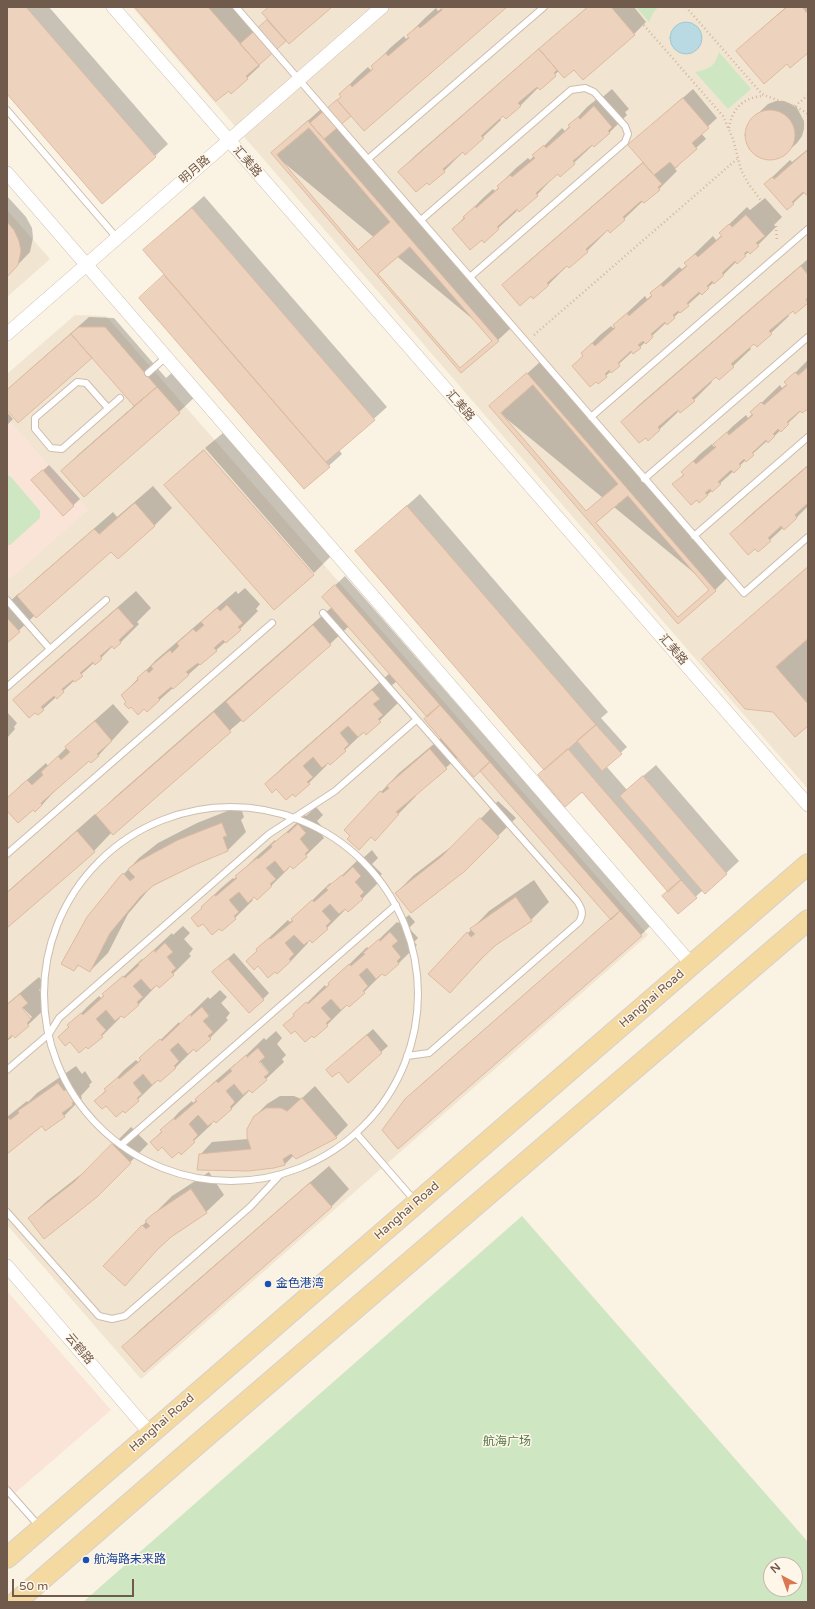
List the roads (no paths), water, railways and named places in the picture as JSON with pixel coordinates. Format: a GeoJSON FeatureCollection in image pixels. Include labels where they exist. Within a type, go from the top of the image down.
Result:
{"type":"FeatureCollection","features":[{"type":"Feature","properties":{"kind":"main road","name":"Hanghai Road"},"geometry":{"type":"LineString","coordinates":[[7,1558],[808,864]]}},
{"type":"Feature","properties":{"kind":"main road"},"geometry":{"type":"LineString","coordinates":[[16,1602],[194,1447],[808,920]]}},
{"type":"Feature","properties":{"kind":"street","name":"汇美路"},"geometry":{"type":"LineString","coordinates":[[112,7],[808,805]]}},
{"type":"Feature","properties":{"kind":"street","name":"明月路"},"geometry":{"type":"LineString","coordinates":[[7,334],[382,7]]}},
{"type":"Feature","properties":{"kind":"street"},"geometry":{"type":"LineString","coordinates":[[7,173],[692,965]]}},
{"type":"Feature","properties":{"kind":"street","name":"云鹤路"},"geometry":{"type":"LineString","coordinates":[[7,1266],[150,1433]]}},
{"type":"Feature","properties":{"kind":"lane"},"geometry":{"type":"LineString","coordinates":[[236,7],[744,593],[808,537]]}},
{"type":"Feature","properties":{"kind":"lane"},"geometry":{"type":"LineString","coordinates":[[368,159],[544,7]]}},
{"type":"Feature","properties":{"kind":"lane"},"geometry":{"type":"LineString","coordinates":[[421,220],[571,90],[586,88],[594,92],[625,126],[628,134],[626,142],[470,277]]}},
{"type":"Feature","properties":{"kind":"lane"},"geometry":{"type":"LineString","coordinates":[[7,110],[117,238]]}},
{"type":"Feature","properties":{"kind":"lane"},"geometry":{"type":"LineString","coordinates":[[591,417],[808,229]]}},
{"type":"Feature","properties":{"kind":"lane"},"geometry":{"type":"LineString","coordinates":[[644,479],[808,337]]}},
{"type":"Feature","properties":{"kind":"lane"},"geometry":{"type":"LineString","coordinates":[[148,373],[166,357]]}},
{"type":"Feature","properties":{"kind":"lane"},"geometry":{"type":"LineString","coordinates":[[108,408],[86,383],[77,382],[35,418],[35,429],[51,448],[62,448],[120,398]]}},
{"type":"Feature","properties":{"kind":"lane"},"geometry":{"type":"LineString","coordinates":[[694,536],[808,437]]}},
{"type":"Feature","properties":{"kind":"lane"},"geometry":{"type":"LineString","coordinates":[[7,600],[50,649]]}},
{"type":"Feature","properties":{"kind":"lane"},"geometry":{"type":"LineString","coordinates":[[7,687],[106,600]]}},
{"type":"Feature","properties":{"kind":"lane"},"geometry":{"type":"LineString","coordinates":[[323,613],[577,901],[583,910],[579,922],[429,1053],[407,1056]]}},
{"type":"Feature","properties":{"kind":"lane"},"geometry":{"type":"LineString","coordinates":[[7,854],[272,623]]}},
{"type":"Feature","properties":{"kind":"lane"},"geometry":{"type":"LineString","coordinates":[[7,1070],[49,1034],[59,1018],[269,834],[335,792],[416,720]]}},
{"type":"Feature","properties":{"kind":"lane"},"geometry":{"type":"LineString","coordinates":[[232,807],[253,808],[294,818],[330,835],[346,846],[375,874],[396,905],[412,946],[418,983],[417,1013],[407,1056],[398,1077],[374,1114],[356,1133],[341,1145],[302,1167],[259,1179],[237,1181],[192,1177],[150,1163],[121,1145],[96,1124],[69,1088],[57,1061],[49,1034],[44,1003],[48,960],[53,939],[61,919],[78,888],[96,865],[112,851],[148,827],[168,819],[203,810],[232,807]]}},
{"type":"Feature","properties":{"kind":"lane"},"geometry":{"type":"LineString","coordinates":[[121,1145],[396,905]]}},
{"type":"Feature","properties":{"kind":"lane"},"geometry":{"type":"LineString","coordinates":[[356,1133],[417,1202]]}},
{"type":"Feature","properties":{"kind":"lane"},"geometry":{"type":"LineString","coordinates":[[7,1212],[99,1316],[112,1319],[125,1316],[250,1207],[281,1174]]}},
{"type":"Feature","properties":{"kind":"lane"},"geometry":{"type":"LineString","coordinates":[[7,1490],[41,1528]]}},
{"type":"Feature","properties":{"kind":"water"},"geometry":{"type":"Polygon","coordinates":[[[683,22],[689,22],[699,29],[702,38],[701,44],[695,51],[689,54],[683,54],[673,47],[670,41],[670,35],[677,25],[683,22]]]}},
{"type":"Feature","properties":{"kind":"place","name":"金色港湾"},"geometry":{"type":"Point","coordinates":[268,1284]}},
{"type":"Feature","properties":{"kind":"place","name":"航海路未来路"},"geometry":{"type":"Point","coordinates":[86,1560]}},
{"type":"Feature","properties":{"kind":"park label","name":"航海广场"},"geometry":{"type":"Point","coordinates":[507,1442]}}]}
